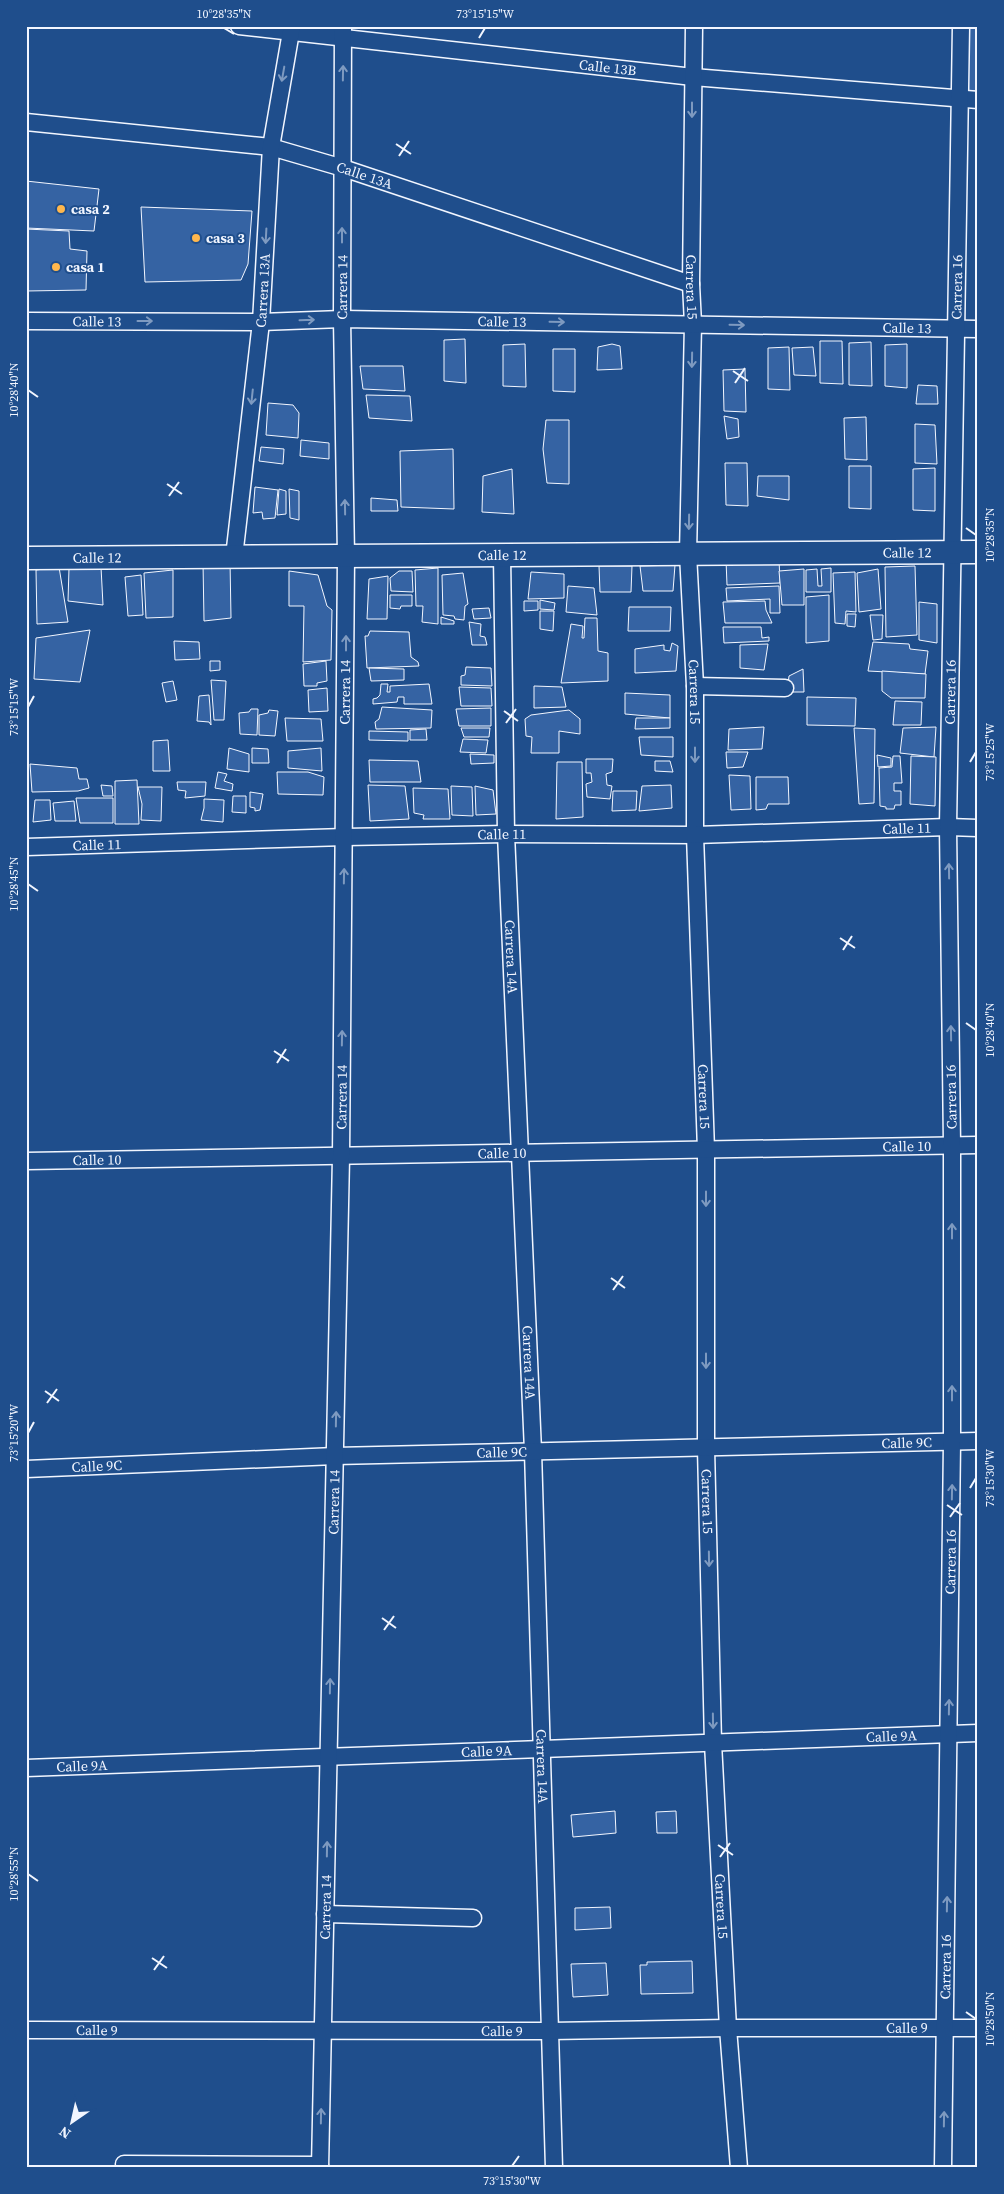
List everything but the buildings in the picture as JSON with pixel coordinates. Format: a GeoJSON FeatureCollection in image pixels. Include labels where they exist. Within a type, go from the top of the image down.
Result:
{"type":"FeatureCollection","features":[{"type":"Feature","properties":{"kind":"street","name":"Calle 13B"},"geometry":{"type":"LineString","coordinates":[[239,26],[343,32],[692,77],[959,100],[978,100]]}},
{"type":"Feature","properties":{"kind":"street","name":"Carrera 15"},"geometry":{"type":"LineString","coordinates":[[694,26],[688,554],[695,686],[696,835],[706,1150],[706,1448],[713,1743],[728,2028],[739,2168]]}},
{"type":"Feature","properties":{"kind":"street","name":"Carrera 16"},"geometry":{"type":"LineString","coordinates":[[943,2168],[952,1442],[952,1145],[948,827],[961,26]]}},
{"type":"Feature","properties":{"kind":"street","name":"Carrera 13A"},"geometry":{"type":"LineString","coordinates":[[234,557],[261,322],[271,147],[291,29]]}},
{"type":"Feature","properties":{"kind":"street","name":"Carrera 14"},"geometry":{"type":"LineString","coordinates":[[320,2166],[341,1157],[345,837],[346,556],[342,319],[343,32]]}},
{"type":"Feature","properties":{"kind":"street","name":"Calle 13A"},"geometry":{"type":"LineString","coordinates":[[26,122],[271,147],[342,168],[691,284]]}},
{"type":"Feature","properties":{"kind":"street","name":"Calle 13"},"geometry":{"type":"LineString","coordinates":[[26,321],[261,322],[342,319],[978,329]]}},
{"type":"Feature","properties":{"kind":"street","name":"Calle 12"},"geometry":{"type":"LineString","coordinates":[[26,558],[978,552]]}},
{"type":"Feature","properties":{"kind":"street","name":"Carrera 14A"},"geometry":{"type":"LineString","coordinates":[[502,555],[506,834],[533,1451],[554,2168]]}},
{"type":"Feature","properties":{"kind":"street"},"geometry":{"type":"LineString","coordinates":[[695,686],[785,688]]}},
{"type":"Feature","properties":{"kind":"street","name":"Calle 11"},"geometry":{"type":"LineString","coordinates":[[26,847],[345,837],[506,834],[696,835],[948,827],[978,828]]}},
{"type":"Feature","properties":{"kind":"street","name":"Calle 10"},"geometry":{"type":"LineString","coordinates":[[26,1161],[978,1145]]}},
{"type":"Feature","properties":{"kind":"street","name":"Calle 9C"},"geometry":{"type":"LineString","coordinates":[[26,1468],[335,1456],[978,1441]]}},
{"type":"Feature","properties":{"kind":"street","name":"Calle 9A"},"geometry":{"type":"LineString","coordinates":[[26,1768],[978,1733]]}},
{"type":"Feature","properties":{"kind":"street"},"geometry":{"type":"LineString","coordinates":[[325,1914],[473,1918]]}},
{"type":"Feature","properties":{"kind":"street","name":"Calle 9"},"geometry":{"type":"LineString","coordinates":[[26,2030],[550,2031],[728,2028],[978,2028]]}},
{"type":"Feature","properties":{"kind":"street"},"geometry":{"type":"LineString","coordinates":[[124,2164],[320,2166]]}},
{"type":"Feature","properties":{"kind":"place","name":"casa 2"},"geometry":{"type":"Point","coordinates":[61,209]}},
{"type":"Feature","properties":{"kind":"place","name":"casa 3"},"geometry":{"type":"Point","coordinates":[196,238]}},
{"type":"Feature","properties":{"kind":"place","name":"casa 1"},"geometry":{"type":"Point","coordinates":[56,267]}}]}
